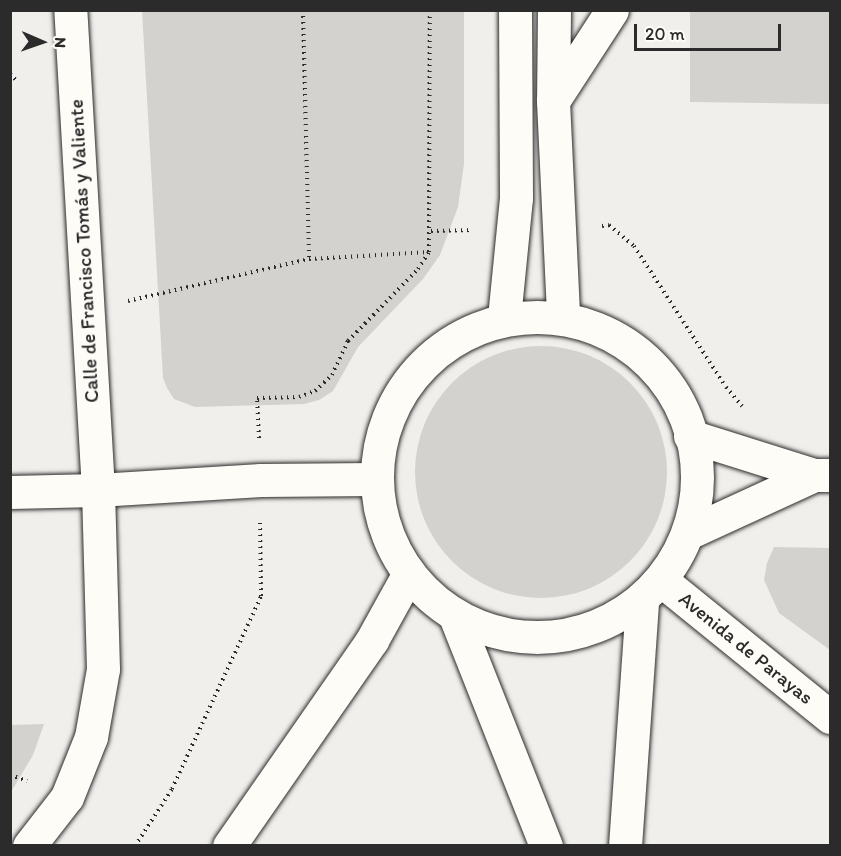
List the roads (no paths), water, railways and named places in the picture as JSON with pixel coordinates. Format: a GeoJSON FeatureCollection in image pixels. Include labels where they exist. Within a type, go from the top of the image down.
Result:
{"type":"FeatureCollection","features":[{"type":"Feature","properties":{"kind":"main road","name":"Calle de Francisco Tomás y Valiente"},"geometry":{"type":"LineString","coordinates":[[28,846],[67,797],[91,737],[103,669],[98,490],[70,10]]}},
{"type":"Feature","properties":{"kind":"main road"},"geometry":{"type":"LineString","coordinates":[[504,318],[516,198],[515,10]]}},
{"type":"Feature","properties":{"kind":"main road"},"geometry":{"type":"LineString","coordinates":[[554,10],[553,101],[563,317]]}},
{"type":"Feature","properties":{"kind":"main road"},"geometry":{"type":"LineString","coordinates":[[553,101],[612,10]]}},
{"type":"Feature","properties":{"kind":"main road"},"geometry":{"type":"LineString","coordinates":[[563,317],[632,346],[675,393],[690,436],[697,483],[688,532],[651,590],[592,629],[542,638],[506,635],[455,616],[408,575],[382,522],[375,479],[392,405],[421,364],[468,330],[504,318],[563,317]]}},
{"type":"Feature","properties":{"kind":"main road"},"geometry":{"type":"LineString","coordinates":[[690,436],[822,475]]}},
{"type":"Feature","properties":{"kind":"main road"},"geometry":{"type":"LineString","coordinates":[[688,532],[822,475]]}},
{"type":"Feature","properties":{"kind":"main road"},"geometry":{"type":"LineString","coordinates":[[10,492],[98,490],[261,480],[375,479]]}},
{"type":"Feature","properties":{"kind":"main road"},"geometry":{"type":"LineString","coordinates":[[229,846],[372,640],[408,575]]}},
{"type":"Feature","properties":{"kind":"main road"},"geometry":{"type":"LineString","coordinates":[[625,846],[651,590]]}},
{"type":"Feature","properties":{"kind":"main road","name":"Avenida de Parayas"},"geometry":{"type":"LineString","coordinates":[[651,590],[831,717]]}},
{"type":"Feature","properties":{"kind":"main road"},"geometry":{"type":"LineString","coordinates":[[455,616],[546,846]]}}]}
